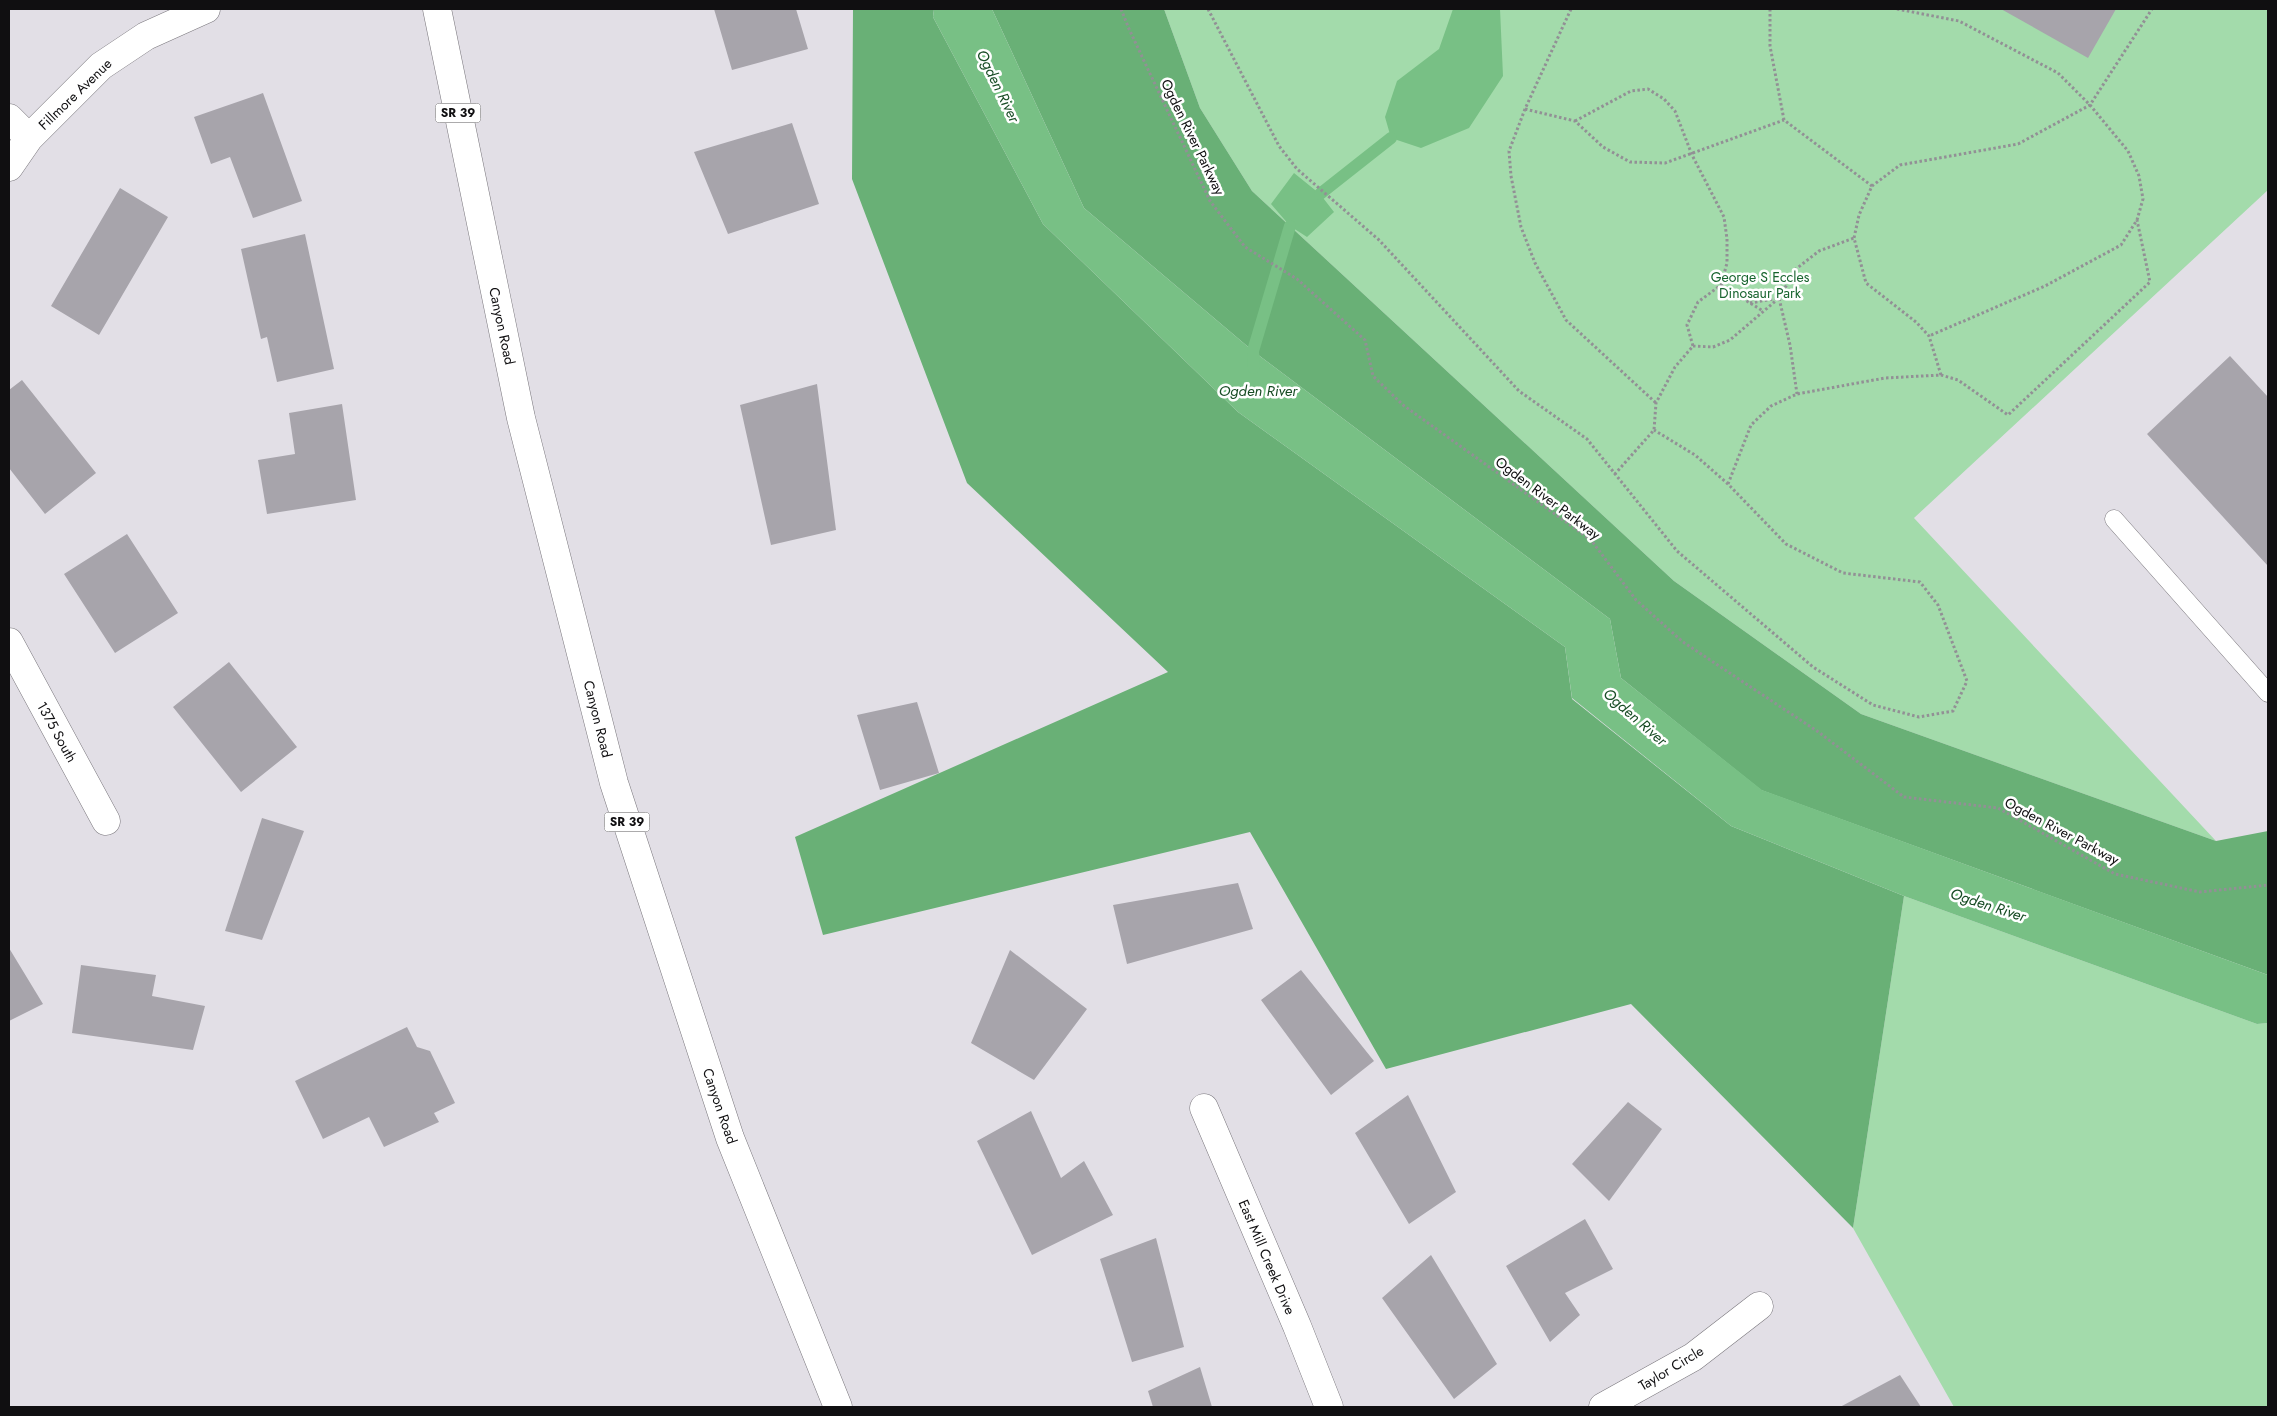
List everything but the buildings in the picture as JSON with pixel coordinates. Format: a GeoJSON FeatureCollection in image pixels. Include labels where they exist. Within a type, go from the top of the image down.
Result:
{"type":"FeatureCollection","features":[{"type":"Feature","properties":{"kind":"main road","name":"Fillmore Avenue"},"geometry":{"type":"LineString","coordinates":[[9,167],[29,138],[100,66],[146,36],[206,9]]}},
{"type":"Feature","properties":{"kind":"main road","name":"Canyon Road"},"geometry":{"type":"LineString","coordinates":[[436,9],[521,418],[614,783],[730,1138],[838,1407]]}},
{"type":"Feature","properties":{"kind":"main road"},"geometry":{"type":"LineString","coordinates":[[9,118],[29,138]]}},
{"type":"Feature","properties":{"kind":"main road","name":"1375 South"},"geometry":{"type":"LineString","coordinates":[[9,642],[106,821]]}},
{"type":"Feature","properties":{"kind":"main road","name":"East Mill Creek Drive"},"geometry":{"type":"LineString","coordinates":[[1204,1108],[1297,1326],[1328,1407]]}},
{"type":"Feature","properties":{"kind":"main road","name":"Taylor Circle"},"geometry":{"type":"LineString","coordinates":[[1603,1407],[1693,1358],[1759,1306]]}},
{"type":"Feature","properties":{"kind":"lane"},"geometry":{"type":"LineString","coordinates":[[2114,519],[2268,693]]}},
{"type":"Feature","properties":{"kind":"path","name":"Ogden River Parkway"},"geometry":{"type":"LineString","coordinates":[[1121,9],[1210,201],[1245,247],[1297,279],[1365,340],[1374,376],[1403,405],[1590,540],[1636,600],[1683,642],[1817,731],[1904,797],[1998,808],[2115,874],[2200,892],[2268,885]]}},
{"type":"Feature","properties":{"kind":"path"},"geometry":{"type":"LineString","coordinates":[[1208,9],[1279,146],[1296,169],[1379,240],[1518,391],[1587,439],[1614,475],[1677,551],[1813,667],[1873,705],[1919,717],[1953,710],[1967,681],[1938,605],[1920,582],[1843,573],[1786,544],[1728,484],[1695,455],[1654,430]]}},
{"type":"Feature","properties":{"kind":"path"},"geometry":{"type":"LineString","coordinates":[[1571,9],[1525,109],[1509,150],[1511,176],[1521,227],[1535,263],[1566,320],[1656,403]]}},
{"type":"Feature","properties":{"kind":"path"},"geometry":{"type":"LineString","coordinates":[[1770,9],[1770,46],[1784,120],[1872,186]]}},
{"type":"Feature","properties":{"kind":"path"},"geometry":{"type":"LineString","coordinates":[[1897,9],[1913,10],[1959,21],[2058,73],[2090,105],[2128,151],[2139,176],[2143,199],[2137,220],[2121,245],[2045,286],[1929,336]]}},
{"type":"Feature","properties":{"kind":"path"},"geometry":{"type":"LineString","coordinates":[[1942,375],[1929,336],[1916,322],[1866,283],[1854,238],[1859,216],[1872,186],[1900,165],[2018,144],[2090,105],[2152,9]]}},
{"type":"Feature","properties":{"kind":"path"},"geometry":{"type":"LineString","coordinates":[[1575,121],[1631,91],[1648,89],[1664,99],[1675,112],[1692,154],[1724,217],[1727,239],[1727,263],[1721,285],[1698,302],[1687,325],[1693,346]]}},
{"type":"Feature","properties":{"kind":"path"},"geometry":{"type":"LineString","coordinates":[[1525,109],[1575,121],[1603,147],[1630,162],[1665,163],[1784,120]]}},
{"type":"Feature","properties":{"kind":"path"},"geometry":{"type":"LineString","coordinates":[[1728,484],[1752,425],[1771,406],[1797,394],[1884,378],[1942,375],[1958,380],[2008,415],[2150,282],[2137,220]]}},
{"type":"Feature","properties":{"kind":"path"},"geometry":{"type":"LineString","coordinates":[[1693,346],[1713,347],[1730,340],[1779,298],[1796,270],[1818,251],[1854,238]]}},
{"type":"Feature","properties":{"kind":"path"},"geometry":{"type":"LineString","coordinates":[[1721,285],[1763,311]]}},
{"type":"Feature","properties":{"kind":"path"},"geometry":{"type":"LineString","coordinates":[[1750,303],[1779,298]]}},
{"type":"Feature","properties":{"kind":"path"},"geometry":{"type":"LineString","coordinates":[[1779,298],[1790,345],[1797,394]]}},
{"type":"Feature","properties":{"kind":"path"},"geometry":{"type":"LineString","coordinates":[[1614,475],[1654,430],[1656,403],[1675,366],[1693,346]]}},
{"type":"Feature","properties":{"kind":"green space","name":"George S Eccles Dinosaur Park"},"geometry":{"type":"Polygon","coordinates":[[[1164,9],[2268,9],[2268,190],[1914,518],[2216,841],[1861,714],[1674,581],[1252,191],[1200,108],[1164,9]]]}},
{"type":"Feature","properties":{"kind":"green space"},"geometry":{"type":"Polygon","coordinates":[[[1904,896],[2257,1024],[2268,1023],[2268,1407],[1954,1407],[1853,1228],[1904,896]]]}},
{"type":"Feature","properties":{"kind":"shaded area"},"geometry":{"type":"Polygon","coordinates":[[[853,9],[934,9],[933,17],[1043,224],[1238,412],[1565,647],[1572,699],[1731,826],[1904,896],[1853,1228],[1631,1004],[1386,1069],[1250,832],[823,935],[795,837],[1168,672],[967,483],[852,179],[853,9]]]}},
{"type":"Feature","properties":{"kind":"shaded area"},"geometry":{"type":"Polygon","coordinates":[[[992,9],[1164,9],[1200,108],[1252,191],[1674,581],[1861,714],[2216,841],[2268,831],[2268,975],[1761,790],[1621,678],[1610,619],[1253,351],[1084,208],[992,9]]]}},
{"type":"Feature","properties":{"kind":"water","name":"Ogden River"},"geometry":{"type":"Polygon","coordinates":[[[934,9],[992,9],[1084,208],[1253,351],[1610,619],[1621,678],[1762,790],[2268,975],[2268,1023],[2257,1024],[1904,896],[1731,826],[1572,698],[1565,647],[1238,412],[1043,224],[933,17],[934,9]]]}},
{"type":"Feature","properties":{"kind":"water"},"geometry":{"type":"Polygon","coordinates":[[[1453,9],[1500,9],[1503,76],[1469,128],[1421,148],[1391,138],[1385,117],[1397,81],[1439,49],[1453,9]]]}},
{"type":"Feature","properties":{"kind":"water"},"geometry":{"type":"Polygon","coordinates":[[[1294,173],[1320,194],[1334,212],[1307,237],[1290,226],[1271,204],[1294,173]]]}},
{"type":"Feature","properties":{"kind":"waterway"},"geometry":{"type":"LineString","coordinates":[[1320,194],[1391,138]]}},
{"type":"Feature","properties":{"kind":"waterway"},"geometry":{"type":"LineString","coordinates":[[1254,368],[1253,351],[1290,226]]}}]}
